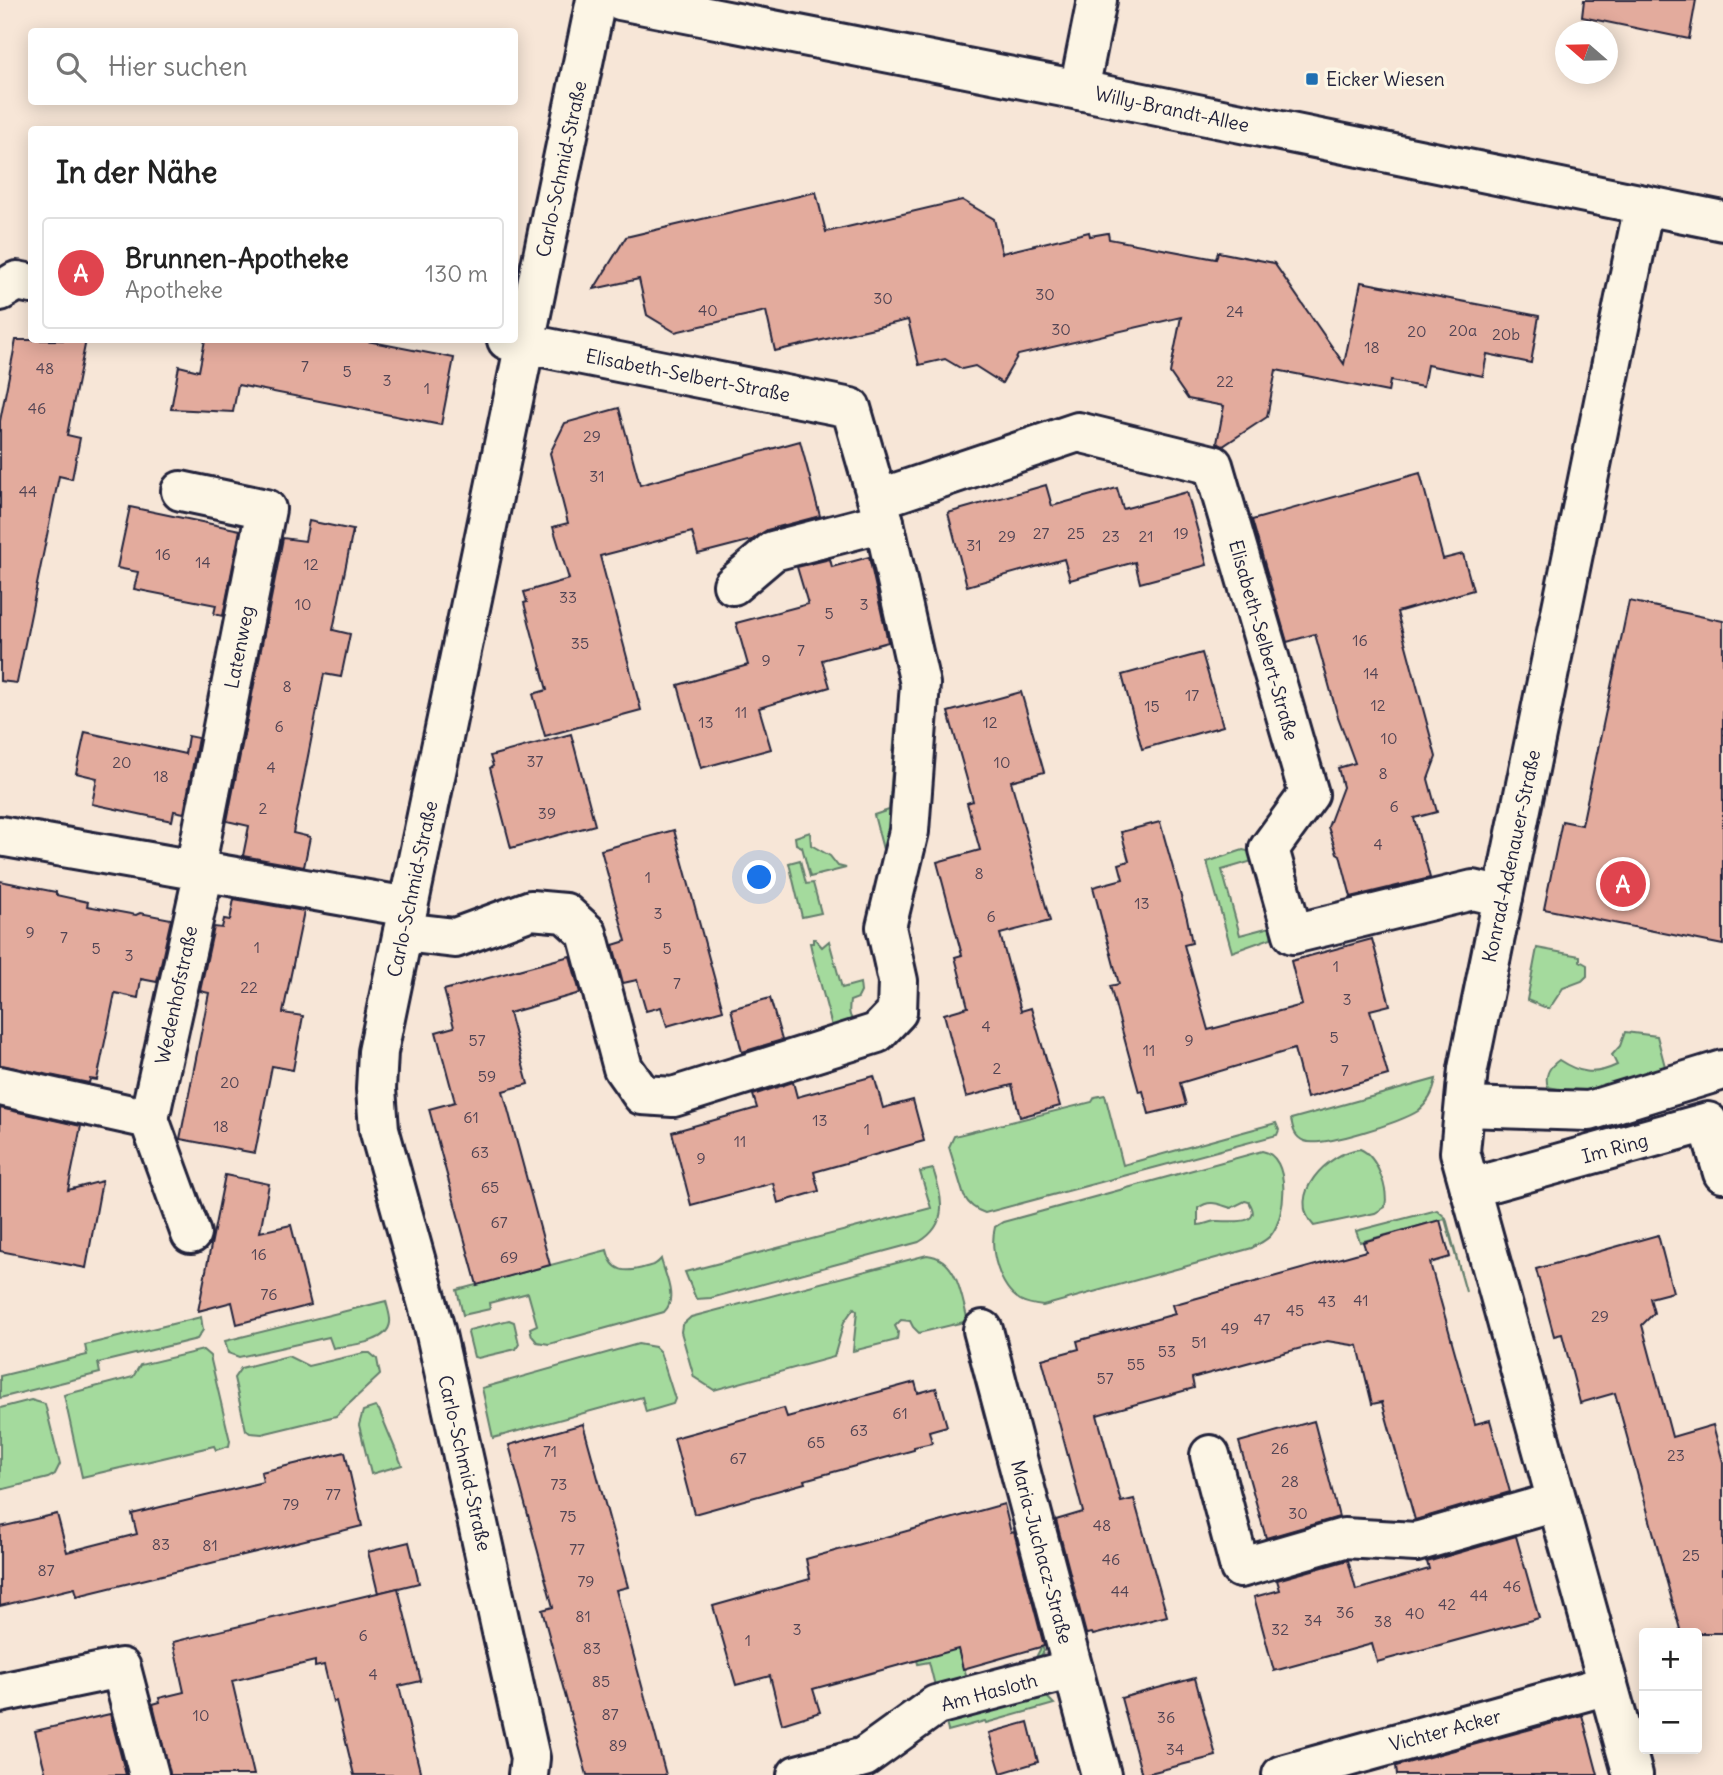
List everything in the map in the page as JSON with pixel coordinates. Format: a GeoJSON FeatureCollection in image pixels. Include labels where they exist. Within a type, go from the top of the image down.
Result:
{"type":"FeatureCollection","features":[{"type":"Feature","properties":{"kind":"street","name":"Carlo-Schmid-Straße"},"geometry":{"type":"LineString","coordinates":[[518,332],[596,0]]}},
{"type":"Feature","properties":{"kind":"street","name":"Willy-Brandt-Allee"},"geometry":{"type":"LineString","coordinates":[[620,0],[1079,90],[1723,222]]}},
{"type":"Feature","properties":{"kind":"street"},"geometry":{"type":"LineString","coordinates":[[1079,90],[1097,0]]}},
{"type":"Feature","properties":{"kind":"street","name":"Konrad-Adenauer-Straße"},"geometry":{"type":"LineString","coordinates":[[1633,1775],[1460,1152],[1468,1069],[1644,205]]}},
{"type":"Feature","properties":{"kind":"street"},"geometry":{"type":"LineString","coordinates":[[0,291],[17,281],[28,283]]}},
{"type":"Feature","properties":{"kind":"street","name":"Elisabeth-Selbert-Straße"},"geometry":{"type":"LineString","coordinates":[[518,341],[851,408],[881,510],[1078,432],[1213,465],[1309,794],[1269,849],[1293,934],[1473,890],[1503,897]]}},
{"type":"Feature","properties":{"kind":"street","name":"Carlo-Schmid-Straße"},"geometry":{"type":"LineString","coordinates":[[516,343],[379,1052],[376,1089],[379,1129],[443,1366],[530,1758],[528,1775]]}},
{"type":"Feature","properties":{"kind":"street","name":"Latenweg"},"geometry":{"type":"LineString","coordinates":[[181,491],[266,509],[199,870]]}},
{"type":"Feature","properties":{"kind":"street"},"geometry":{"type":"LineString","coordinates":[[0,836],[199,870],[406,920],[455,938],[531,910],[565,913],[587,933],[622,1068],[642,1095],[673,1097],[877,1033],[897,1012],[898,981],[886,927],[909,831],[920,684],[881,510],[774,551],[733,585]]}},
{"type":"Feature","properties":{"kind":"street","name":"Wedenhofstraße"},"geometry":{"type":"LineString","coordinates":[[149,1119],[199,870]]}},
{"type":"Feature","properties":{"kind":"street"},"geometry":{"type":"LineString","coordinates":[[1466,1107],[1589,1111],[1723,1070]]}},
{"type":"Feature","properties":{"kind":"street"},"geometry":{"type":"LineString","coordinates":[[0,1086],[149,1119],[191,1234]]}},
{"type":"Feature","properties":{"kind":"street","name":"Im Ring"},"geometry":{"type":"LineString","coordinates":[[1470,1188],[1709,1122],[1723,1173]]}},
{"type":"Feature","properties":{"kind":"street","name":"Maria-Juchacz-Straße"},"geometry":{"type":"LineString","coordinates":[[983,1330],[1101,1775]]}},
{"type":"Feature","properties":{"kind":"street"},"geometry":{"type":"LineString","coordinates":[[1210,1455],[1240,1568],[1344,1538],[1416,1542],[1556,1502]]}},
{"type":"Feature","properties":{"kind":"street"},"geometry":{"type":"LineString","coordinates":[[0,1693],[121,1668],[149,1775]]}},
{"type":"Feature","properties":{"kind":"street","name":"Am Hasloth"},"geometry":{"type":"LineString","coordinates":[[797,1775],[864,1757],[936,1705],[1073,1669]]}},
{"type":"Feature","properties":{"kind":"street","name":"Vichter Acker"},"geometry":{"type":"LineString","coordinates":[[1282,1775],[1608,1685]]}},
{"type":"Feature","properties":{"kind":"green space"},"geometry":{"type":"Polygon","coordinates":[[[895,730],[899,732],[900,768],[885,857],[874,815],[889,810],[895,730]]]}},
{"type":"Feature","properties":{"kind":"green space"},"geometry":{"type":"Polygon","coordinates":[[[810,832],[811,845],[830,856],[838,866],[846,868],[810,877],[802,847],[796,844],[795,837],[810,832]]]}},
{"type":"Feature","properties":{"kind":"green space"},"geometry":{"type":"Polygon","coordinates":[[[1243,850],[1252,852],[1256,860],[1222,870],[1240,935],[1274,926],[1271,938],[1232,952],[1207,862],[1243,850]]]}},
{"type":"Feature","properties":{"kind":"green space"},"geometry":{"type":"Polygon","coordinates":[[[800,860],[806,884],[813,883],[821,913],[802,917],[789,863],[800,860]]]}},
{"type":"Feature","properties":{"kind":"green space"},"geometry":{"type":"Polygon","coordinates":[[[813,939],[822,947],[829,941],[842,988],[860,983],[861,992],[858,998],[850,1001],[850,1015],[854,1021],[834,1034],[810,943],[813,943],[813,939]]]}},
{"type":"Feature","properties":{"kind":"green space"},"geometry":{"type":"Polygon","coordinates":[[[1537,948],[1580,956],[1580,961],[1587,965],[1587,976],[1582,981],[1563,988],[1549,1009],[1527,1000],[1537,948]]]}},
{"type":"Feature","properties":{"kind":"green space"},"geometry":{"type":"Polygon","coordinates":[[[1625,1032],[1657,1036],[1667,1074],[1581,1093],[1548,1087],[1548,1072],[1559,1060],[1587,1072],[1601,1071],[1617,1065],[1612,1055],[1620,1046],[1625,1032]]]}},
{"type":"Feature","properties":{"kind":"green space"},"geometry":{"type":"Polygon","coordinates":[[[1436,1079],[1430,1097],[1418,1111],[1379,1127],[1327,1141],[1313,1142],[1304,1141],[1293,1129],[1291,1119],[1436,1079]]]}},
{"type":"Feature","properties":{"kind":"green space"},"geometry":{"type":"Polygon","coordinates":[[[1105,1095],[1123,1165],[1276,1123],[1279,1130],[1277,1135],[985,1213],[968,1202],[949,1147],[954,1136],[1092,1102],[1095,1097],[1105,1095]]]}},
{"type":"Feature","properties":{"kind":"green space"},"geometry":{"type":"Polygon","coordinates":[[[1360,1149],[1372,1159],[1380,1174],[1385,1192],[1385,1207],[1375,1213],[1314,1226],[1306,1214],[1304,1202],[1314,1177],[1335,1158],[1360,1149]]]}},
{"type":"Feature","properties":{"kind":"green space"},"geometry":{"type":"Polygon","coordinates":[[[1262,1151],[1272,1155],[1282,1175],[1283,1202],[1276,1226],[1269,1237],[1252,1248],[1043,1306],[1020,1300],[1001,1277],[993,1236],[995,1227],[1003,1222],[1262,1151]],[[1245,1201],[1231,1208],[1214,1203],[1202,1205],[1198,1208],[1198,1225],[1248,1219],[1253,1210],[1249,1202],[1245,1201]]]}},
{"type":"Feature","properties":{"kind":"green space"},"geometry":{"type":"Polygon","coordinates":[[[933,1169],[941,1209],[936,1227],[919,1242],[711,1298],[696,1299],[685,1272],[931,1208],[920,1172],[933,1169]]]}},
{"type":"Feature","properties":{"kind":"green space"},"geometry":{"type":"Polygon","coordinates":[[[1437,1210],[1446,1218],[1466,1292],[1445,1219],[1360,1242],[1356,1231],[1437,1210]]]}},
{"type":"Feature","properties":{"kind":"green space"},"geometry":{"type":"Polygon","coordinates":[[[607,1250],[612,1263],[626,1270],[653,1265],[661,1259],[670,1294],[668,1307],[664,1312],[549,1344],[537,1342],[532,1336],[530,1328],[537,1325],[528,1293],[489,1303],[490,1309],[463,1315],[457,1290],[607,1250]]]}},
{"type":"Feature","properties":{"kind":"green space"},"geometry":{"type":"Polygon","coordinates":[[[927,1255],[945,1263],[952,1271],[968,1321],[919,1333],[910,1321],[901,1320],[895,1326],[898,1332],[897,1340],[853,1351],[857,1311],[854,1308],[844,1322],[834,1357],[714,1390],[694,1377],[681,1332],[682,1325],[691,1317],[927,1255]]]}},
{"type":"Feature","properties":{"kind":"green space"},"geometry":{"type":"Polygon","coordinates":[[[386,1301],[390,1320],[387,1330],[366,1342],[333,1348],[329,1337],[239,1357],[228,1353],[225,1341],[386,1301]]]}},
{"type":"Feature","properties":{"kind":"green space"},"geometry":{"type":"Polygon","coordinates":[[[201,1317],[203,1330],[197,1339],[98,1363],[100,1373],[0,1398],[0,1376],[87,1355],[85,1345],[201,1317]]]}},
{"type":"Feature","properties":{"kind":"green space"},"geometry":{"type":"Polygon","coordinates":[[[509,1320],[514,1322],[519,1344],[516,1349],[474,1357],[469,1330],[509,1320]]]}},
{"type":"Feature","properties":{"kind":"green space"},"geometry":{"type":"Polygon","coordinates":[[[638,1344],[655,1347],[660,1352],[675,1399],[673,1404],[646,1412],[642,1397],[493,1438],[482,1388],[638,1344]]]}},
{"type":"Feature","properties":{"kind":"green space"},"geometry":{"type":"Polygon","coordinates":[[[203,1350],[210,1356],[229,1446],[216,1450],[214,1446],[82,1477],[64,1395],[133,1377],[140,1365],[203,1350]]]}},
{"type":"Feature","properties":{"kind":"green space"},"geometry":{"type":"Polygon","coordinates":[[[370,1353],[377,1359],[380,1375],[336,1416],[262,1434],[246,1430],[234,1378],[241,1368],[288,1356],[308,1366],[370,1353]]]}},
{"type":"Feature","properties":{"kind":"green space"},"geometry":{"type":"Polygon","coordinates":[[[31,1400],[45,1404],[60,1464],[55,1474],[48,1478],[0,1490],[0,1408],[31,1400]]]}},
{"type":"Feature","properties":{"kind":"green space"},"geometry":{"type":"Polygon","coordinates":[[[375,1407],[379,1410],[402,1465],[371,1474],[359,1425],[363,1411],[375,1407]]]}},
{"type":"Feature","properties":{"kind":"green space"},"geometry":{"type":"Polygon","coordinates":[[[1042,1646],[1044,1651],[1036,1663],[936,1690],[929,1662],[918,1664],[917,1660],[958,1648],[968,1681],[1033,1663],[1042,1646]]]}},
{"type":"Feature","properties":{"kind":"green space"},"geometry":{"type":"Polygon","coordinates":[[[1040,1695],[1046,1696],[1054,1704],[948,1731],[948,1720],[1040,1695]]]}},
{"type":"Feature","properties":{"kind":"building"},"geometry":{"type":"Polygon","coordinates":[[[1584,0],[1696,0],[1689,39],[1618,24],[1618,21],[1582,17],[1584,0]]]}},
{"type":"Feature","properties":{"kind":"building"},"geometry":{"type":"Polygon","coordinates":[[[816,192],[826,232],[962,200],[994,219],[1002,253],[1089,232],[1090,236],[1108,233],[1109,239],[1216,259],[1218,252],[1274,263],[1344,364],[1361,282],[1539,316],[1531,363],[1487,354],[1483,376],[1427,365],[1423,387],[1390,381],[1388,392],[1276,370],[1267,417],[1223,446],[1217,443],[1224,406],[1188,399],[1170,373],[1181,317],[1018,355],[1002,383],[975,366],[962,369],[945,359],[919,365],[908,320],[775,351],[766,311],[675,332],[647,315],[639,279],[594,289],[626,237],[816,192]]]}},
{"type":"Feature","properties":{"kind":"building"},"geometry":{"type":"Polygon","coordinates":[[[16,340],[28,340],[28,343],[85,343],[67,435],[80,438],[72,479],[59,476],[17,683],[0,681],[0,421],[16,340]]]}},
{"type":"Feature","properties":{"kind":"building"},"geometry":{"type":"Polygon","coordinates":[[[204,343],[377,343],[454,358],[441,425],[238,385],[233,412],[171,409],[179,366],[199,371],[204,343]]]}},
{"type":"Feature","properties":{"kind":"building"},"geometry":{"type":"Polygon","coordinates":[[[619,408],[640,485],[800,441],[820,516],[767,530],[752,540],[698,554],[692,532],[600,556],[641,710],[545,736],[533,694],[547,690],[524,603],[527,602],[524,592],[569,579],[553,527],[568,523],[550,453],[565,423],[619,408]]]}},
{"type":"Feature","properties":{"kind":"building"},"geometry":{"type":"Polygon","coordinates":[[[1420,473],[1443,559],[1463,554],[1473,590],[1397,612],[1436,757],[1428,779],[1437,812],[1414,818],[1430,878],[1351,897],[1340,855],[1328,827],[1343,787],[1338,768],[1355,763],[1337,714],[1315,634],[1287,642],[1252,520],[1420,473]]]}},
{"type":"Feature","properties":{"kind":"building"},"geometry":{"type":"Polygon","coordinates":[[[1046,485],[1052,506],[1117,488],[1123,509],[1187,492],[1207,565],[1140,583],[1135,562],[1070,580],[1064,559],[967,586],[948,513],[1046,485]]]}},
{"type":"Feature","properties":{"kind":"building"},"geometry":{"type":"Polygon","coordinates":[[[130,507],[240,530],[223,616],[214,614],[216,605],[134,589],[138,572],[117,568],[130,507]]]}},
{"type":"Feature","properties":{"kind":"building"},"geometry":{"type":"Polygon","coordinates":[[[309,521],[353,530],[333,630],[350,634],[341,677],[324,674],[293,833],[310,837],[304,867],[243,856],[249,826],[227,821],[283,538],[305,541],[309,521]]]}},
{"type":"Feature","properties":{"kind":"building"},"geometry":{"type":"Polygon","coordinates":[[[869,557],[888,642],[822,660],[830,687],[759,708],[771,749],[701,768],[678,685],[748,665],[736,623],[808,604],[797,567],[830,559],[832,567],[869,557]]]}},
{"type":"Feature","properties":{"kind":"building"},"geometry":{"type":"Polygon","coordinates":[[[1629,601],[1723,621],[1723,945],[1544,909],[1562,821],[1582,825],[1629,601]]]}},
{"type":"Feature","properties":{"kind":"building"},"geometry":{"type":"Polygon","coordinates":[[[1202,653],[1223,726],[1142,749],[1122,675],[1202,653]]]}},
{"type":"Feature","properties":{"kind":"building"},"geometry":{"type":"Polygon","coordinates":[[[1021,692],[1044,772],[1011,781],[1050,921],[1000,934],[1021,1011],[1031,1008],[1060,1106],[1020,1117],[1012,1085],[966,1097],[944,1014],[968,1007],[955,957],[962,955],[937,862],[980,850],[967,803],[973,801],[948,712],[1021,692]]]}},
{"type":"Feature","properties":{"kind":"building"},"geometry":{"type":"Polygon","coordinates":[[[85,732],[185,754],[188,736],[198,738],[184,813],[174,811],[172,821],[92,804],[97,778],[76,773],[85,732]]]}},
{"type":"Feature","properties":{"kind":"building"},"geometry":{"type":"Polygon","coordinates":[[[571,734],[595,825],[511,848],[490,768],[493,766],[490,756],[571,734]]]}},
{"type":"Feature","properties":{"kind":"building"},"geometry":{"type":"Polygon","coordinates":[[[1160,822],[1187,918],[1192,943],[1184,945],[1208,1030],[1302,1005],[1291,961],[1372,939],[1390,1005],[1370,1010],[1388,1075],[1307,1098],[1294,1049],[1180,1083],[1186,1105],[1149,1114],[1143,1091],[1139,1092],[1110,986],[1119,984],[1093,887],[1123,879],[1119,864],[1129,861],[1121,832],[1160,822]]]}},
{"type":"Feature","properties":{"kind":"building"},"geometry":{"type":"Polygon","coordinates":[[[674,830],[723,1010],[667,1026],[661,1007],[646,1011],[637,980],[623,983],[613,945],[626,941],[601,850],[674,830]]]}},
{"type":"Feature","properties":{"kind":"building"},"geometry":{"type":"Polygon","coordinates":[[[0,881],[56,892],[56,895],[88,902],[87,906],[171,919],[157,982],[141,979],[138,998],[115,993],[97,1080],[90,1079],[89,1083],[0,1065],[0,881]]]}},
{"type":"Feature","properties":{"kind":"building"},"geometry":{"type":"Polygon","coordinates":[[[234,899],[304,911],[283,1013],[303,1016],[293,1070],[272,1066],[255,1153],[180,1139],[209,993],[200,991],[214,927],[222,928],[224,919],[230,920],[234,899]]]}},
{"type":"Feature","properties":{"kind":"building"},"geometry":{"type":"Polygon","coordinates":[[[570,956],[580,993],[509,1013],[528,1084],[503,1091],[550,1265],[477,1285],[429,1109],[455,1102],[436,1032],[454,1027],[444,990],[570,956]]]}},
{"type":"Feature","properties":{"kind":"building"},"geometry":{"type":"Polygon","coordinates":[[[770,998],[782,1040],[742,1052],[731,1009],[770,998]]]}},
{"type":"Feature","properties":{"kind":"building"},"geometry":{"type":"Polygon","coordinates":[[[874,1076],[883,1108],[913,1100],[924,1141],[814,1172],[819,1191],[778,1203],[773,1183],[691,1205],[672,1132],[757,1108],[753,1095],[793,1082],[797,1097],[874,1076]]]}},
{"type":"Feature","properties":{"kind":"building"},"geometry":{"type":"Polygon","coordinates":[[[0,1108],[81,1126],[68,1190],[102,1181],[86,1268],[0,1251],[0,1108]]]}},
{"type":"Feature","properties":{"kind":"building"},"geometry":{"type":"Polygon","coordinates":[[[225,1175],[269,1184],[260,1232],[291,1225],[311,1305],[237,1324],[232,1302],[198,1311],[225,1175]]]}},
{"type":"Feature","properties":{"kind":"building"},"geometry":{"type":"Polygon","coordinates":[[[1440,1220],[1450,1257],[1430,1263],[1475,1424],[1490,1420],[1510,1492],[1415,1520],[1382,1402],[1372,1404],[1358,1346],[1327,1341],[1192,1378],[1194,1388],[1097,1415],[1121,1502],[1134,1499],[1167,1616],[1093,1635],[1086,1634],[1056,1520],[1083,1512],[1042,1359],[1079,1349],[1077,1341],[1175,1314],[1172,1305],[1366,1251],[1363,1242],[1440,1220]]]}},
{"type":"Feature","properties":{"kind":"building"},"geometry":{"type":"Polygon","coordinates":[[[1658,1235],[1673,1292],[1650,1298],[1654,1313],[1642,1325],[1672,1437],[1713,1425],[1723,1462],[1723,1633],[1702,1633],[1702,1628],[1680,1628],[1615,1393],[1580,1403],[1562,1334],[1554,1336],[1536,1269],[1658,1235]]]}},
{"type":"Feature","properties":{"kind":"building"},"geometry":{"type":"Polygon","coordinates":[[[915,1382],[918,1393],[936,1388],[947,1426],[929,1431],[932,1443],[694,1514],[674,1438],[784,1408],[787,1417],[915,1382]]]}},
{"type":"Feature","properties":{"kind":"building"},"geometry":{"type":"Polygon","coordinates":[[[1314,1421],[1339,1517],[1266,1538],[1239,1442],[1314,1421]]]}},
{"type":"Feature","properties":{"kind":"building"},"geometry":{"type":"Polygon","coordinates":[[[583,1424],[628,1587],[616,1590],[666,1775],[587,1775],[542,1610],[553,1607],[509,1445],[583,1424]]]}},
{"type":"Feature","properties":{"kind":"building"},"geometry":{"type":"Polygon","coordinates":[[[345,1452],[362,1526],[77,1596],[75,1588],[0,1606],[0,1527],[57,1514],[67,1552],[137,1534],[132,1514],[263,1482],[261,1472],[345,1452]]]}},
{"type":"Feature","properties":{"kind":"building"},"geometry":{"type":"Polygon","coordinates":[[[1004,1504],[1044,1646],[963,1669],[958,1649],[813,1689],[820,1712],[782,1724],[770,1676],[736,1685],[713,1606],[810,1579],[806,1559],[1004,1504]]]}},
{"type":"Feature","properties":{"kind":"building"},"geometry":{"type":"Polygon","coordinates":[[[1516,1536],[1539,1618],[1377,1662],[1372,1644],[1274,1671],[1254,1597],[1280,1590],[1277,1580],[1348,1560],[1356,1590],[1429,1569],[1427,1562],[1516,1536]]]}},
{"type":"Feature","properties":{"kind":"building"},"geometry":{"type":"Polygon","coordinates":[[[409,1542],[419,1583],[378,1593],[368,1552],[409,1542]]]}},
{"type":"Feature","properties":{"kind":"building"},"geometry":{"type":"Polygon","coordinates":[[[398,1588],[421,1681],[399,1686],[421,1775],[354,1775],[336,1701],[333,1702],[324,1665],[315,1667],[315,1661],[232,1681],[254,1775],[170,1775],[153,1704],[160,1702],[159,1698],[184,1692],[173,1642],[398,1588]]]}},
{"type":"Feature","properties":{"kind":"building"},"geometry":{"type":"Polygon","coordinates":[[[1195,1678],[1216,1756],[1142,1775],[1121,1698],[1195,1678]]]}},
{"type":"Feature","properties":{"kind":"building"},"geometry":{"type":"Polygon","coordinates":[[[110,1714],[126,1775],[46,1775],[35,1731],[110,1714]]]}},
{"type":"Feature","properties":{"kind":"building"},"geometry":{"type":"Polygon","coordinates":[[[1582,1715],[1598,1775],[1397,1775],[1396,1766],[1582,1715]]]}},
{"type":"Feature","properties":{"kind":"building"},"geometry":{"type":"Polygon","coordinates":[[[1028,1722],[1038,1762],[1001,1773],[989,1733],[1028,1722]]]}},
{"type":"Feature","properties":{"kind":"place","name":"Eicker Wiesen"},"geometry":{"type":"Point","coordinates":[1312,79]}},
{"type":"Feature","properties":{"kind":"place","name":"Brunnen-Apotheke"},"geometry":{"type":"Point","coordinates":[1623,884]}}]}
